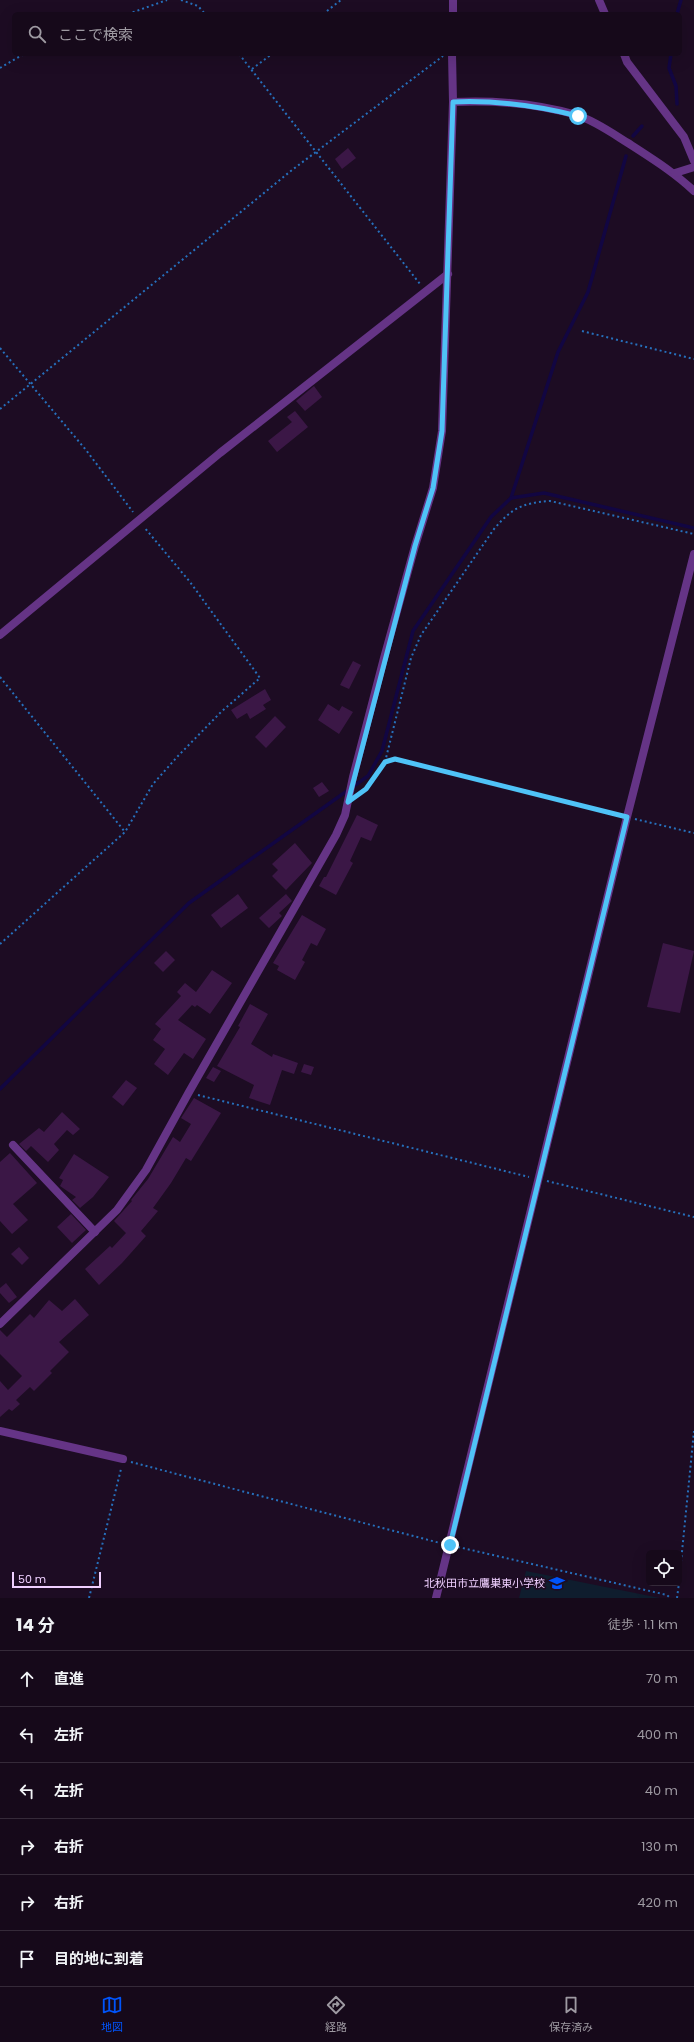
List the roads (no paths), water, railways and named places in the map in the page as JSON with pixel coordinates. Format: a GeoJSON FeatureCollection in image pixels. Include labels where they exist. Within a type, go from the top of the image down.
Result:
{"type":"FeatureCollection","features":[{"type":"Feature","properties":{"kind":"street"},"geometry":{"type":"LineString","coordinates":[[453,0],[453,12]]}},
{"type":"Feature","properties":{"kind":"street"},"geometry":{"type":"LineString","coordinates":[[599,0],[604,12]]}},
{"type":"Feature","properties":{"kind":"street"},"geometry":{"type":"LineString","coordinates":[[0,1324],[117,1210],[146,1170],[336,835],[345,815],[353,777],[415,546],[433,488],[442,431],[448,274],[448,200],[453,102],[452,56]]}},
{"type":"Feature","properties":{"kind":"street"},"geometry":{"type":"LineString","coordinates":[[625,56],[627,62],[684,137],[694,161]]}},
{"type":"Feature","properties":{"kind":"street"},"geometry":{"type":"LineString","coordinates":[[453,102],[471,101],[523,105],[578,116],[604,128],[675,173],[694,191]]}},
{"type":"Feature","properties":{"kind":"street"},"geometry":{"type":"LineString","coordinates":[[675,173],[694,167]]}},
{"type":"Feature","properties":{"kind":"street"},"geometry":{"type":"LineString","coordinates":[[0,635],[138,520],[425,290],[448,274]]}},
{"type":"Feature","properties":{"kind":"street"},"geometry":{"type":"LineString","coordinates":[[436,1598],[627,817],[694,554]]}},
{"type":"Feature","properties":{"kind":"street"},"geometry":{"type":"LineString","coordinates":[[12,1145],[95,1232]]}},
{"type":"Feature","properties":{"kind":"street"},"geometry":{"type":"LineString","coordinates":[[0,1430],[123,1459]]}},
{"type":"Feature","properties":{"kind":"waterway"},"geometry":{"type":"LineString","coordinates":[[678,12],[681,0]]}},
{"type":"Feature","properties":{"kind":"waterway"},"geometry":{"type":"LineString","coordinates":[[671,56],[669,68],[676,86],[677,104]]}},
{"type":"Feature","properties":{"kind":"waterway"},"geometry":{"type":"LineString","coordinates":[[633,136],[642,126]]}},
{"type":"Feature","properties":{"kind":"waterway"},"geometry":{"type":"LineString","coordinates":[[511,498],[558,352],[588,292],[626,156]]}},
{"type":"Feature","properties":{"kind":"waterway"},"geometry":{"type":"LineString","coordinates":[[0,1089],[189,903],[368,776],[382,751],[413,631],[491,517],[511,498],[544,493],[694,528]]}},
{"type":"Feature","properties":{"kind":"place","name":"北秋田市立鷹巣東小学校"},"geometry":{"type":"Point","coordinates":[557,1583]}}]}
